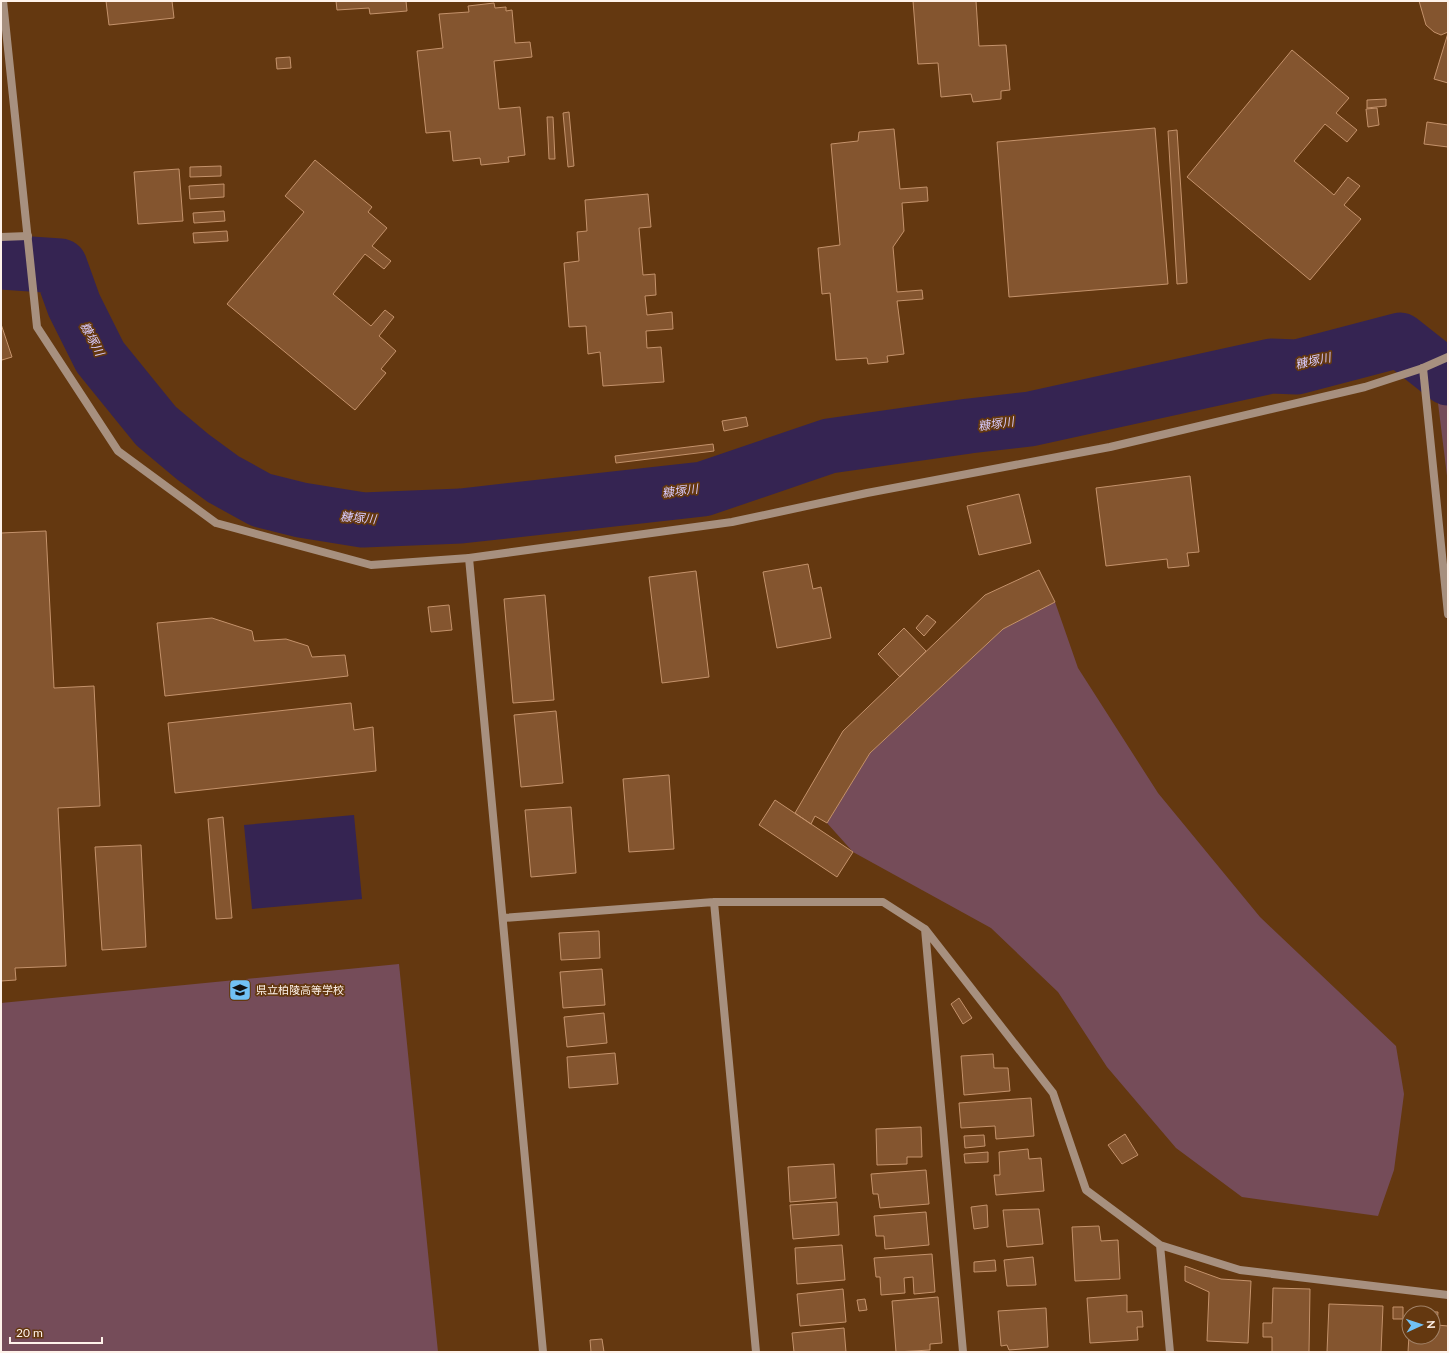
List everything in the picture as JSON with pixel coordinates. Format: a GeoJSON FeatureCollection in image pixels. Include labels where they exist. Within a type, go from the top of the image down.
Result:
{"type":"FeatureCollection","features":[{"type":"Feature","properties":{"kind":"street"},"geometry":{"type":"LineString","coordinates":[[3,1],[37,327],[118,451],[216,522],[371,565],[469,558],[732,522],[867,493],[1110,447],[1364,387],[1423,368],[1448,358]]}},
{"type":"Feature","properties":{"kind":"street"},"geometry":{"type":"LineString","coordinates":[[1,237],[28,236]]}},
{"type":"Feature","properties":{"kind":"street"},"geometry":{"type":"LineString","coordinates":[[1423,368],[1448,614]]}},
{"type":"Feature","properties":{"kind":"street"},"geometry":{"type":"LineString","coordinates":[[469,558],[543,1352]]}},
{"type":"Feature","properties":{"kind":"street"},"geometry":{"type":"LineString","coordinates":[[503,918],[714,902],[882,902],[925,929],[1053,1093],[1086,1190],[1160,1245],[1240,1270],[1448,1295]]}},
{"type":"Feature","properties":{"kind":"street"},"geometry":{"type":"LineString","coordinates":[[714,902],[756,1352]]}},
{"type":"Feature","properties":{"kind":"street"},"geometry":{"type":"LineString","coordinates":[[925,929],[963,1352]]}},
{"type":"Feature","properties":{"kind":"street"},"geometry":{"type":"LineString","coordinates":[[1160,1245],[1170,1352]]}},
{"type":"Feature","properties":{"kind":"shaded area"},"geometry":{"type":"Polygon","coordinates":[[[1448,400],[1448,484],[1438,403],[1448,400]]]}},
{"type":"Feature","properties":{"kind":"shaded area"},"geometry":{"type":"Polygon","coordinates":[[[1055,602],[1078,668],[1158,793],[1260,917],[1396,1046],[1404,1094],[1394,1170],[1378,1216],[1242,1197],[1176,1148],[1107,1067],[1058,992],[991,928],[853,852],[827,823],[870,753],[1003,629],[1055,602]]]}},
{"type":"Feature","properties":{"kind":"shaded area"},"geometry":{"type":"Polygon","coordinates":[[[354,815],[362,899],[252,909],[244,825],[354,815]]]}},
{"type":"Feature","properties":{"kind":"shaded area"},"geometry":{"type":"Polygon","coordinates":[[[399,964],[438,1352],[1,1352],[1,1003],[399,964]]]}},
{"type":"Feature","properties":{"kind":"building"},"geometry":{"type":"Polygon","coordinates":[[[106,1],[172,1],[174,18],[109,25],[106,1]]]}},
{"type":"Feature","properties":{"kind":"building"},"geometry":{"type":"Polygon","coordinates":[[[336,1],[406,1],[407,11],[370,14],[369,8],[337,10],[336,1]]]}},
{"type":"Feature","properties":{"kind":"building"},"geometry":{"type":"Polygon","coordinates":[[[913,1],[976,1],[979,46],[1006,45],[1010,90],[1001,91],[1001,99],[973,102],[971,94],[941,97],[938,63],[918,64],[913,1]]]}},
{"type":"Feature","properties":{"kind":"building"},"geometry":{"type":"Polygon","coordinates":[[[1419,1],[1448,1],[1448,32],[1441,35],[1434,32],[1426,25],[1419,1]]]}},
{"type":"Feature","properties":{"kind":"building"},"geometry":{"type":"Polygon","coordinates":[[[494,3],[495,8],[506,7],[506,11],[512,10],[515,43],[530,42],[532,57],[494,61],[499,109],[520,107],[525,155],[508,157],[509,162],[481,165],[480,158],[453,161],[450,131],[426,133],[417,51],[443,48],[439,14],[469,12],[468,6],[494,3]]]}},
{"type":"Feature","properties":{"kind":"building"},"geometry":{"type":"Polygon","coordinates":[[[1448,33],[1448,83],[1434,79],[1448,33]]]}},
{"type":"Feature","properties":{"kind":"building"},"geometry":{"type":"Polygon","coordinates":[[[1292,50],[1349,98],[1336,113],[1357,130],[1347,142],[1325,124],[1294,161],[1334,195],[1348,177],[1360,186],[1344,205],[1361,219],[1310,280],[1187,177],[1292,50]]]}},
{"type":"Feature","properties":{"kind":"building"},"geometry":{"type":"Polygon","coordinates":[[[290,57],[291,68],[277,69],[276,58],[290,57]]]}},
{"type":"Feature","properties":{"kind":"building"},"geometry":{"type":"Polygon","coordinates":[[[1386,99],[1386,106],[1367,108],[1367,100],[1386,99]]]}},
{"type":"Feature","properties":{"kind":"building"},"geometry":{"type":"Polygon","coordinates":[[[1377,108],[1379,125],[1368,127],[1366,109],[1377,108]]]}},
{"type":"Feature","properties":{"kind":"building"},"geometry":{"type":"Polygon","coordinates":[[[569,112],[574,166],[568,167],[563,113],[569,112]]]}},
{"type":"Feature","properties":{"kind":"building"},"geometry":{"type":"Polygon","coordinates":[[[547,117],[553,117],[555,159],[549,159],[547,117]]]}},
{"type":"Feature","properties":{"kind":"building"},"geometry":{"type":"Polygon","coordinates":[[[1427,122],[1448,125],[1448,147],[1424,144],[1427,122]]]}},
{"type":"Feature","properties":{"kind":"building"},"geometry":{"type":"Polygon","coordinates":[[[1155,128],[1168,284],[1009,297],[997,142],[1155,128]]]}},
{"type":"Feature","properties":{"kind":"building"},"geometry":{"type":"Polygon","coordinates":[[[894,129],[900,189],[927,187],[928,201],[902,203],[904,231],[893,247],[897,292],[922,290],[923,299],[897,301],[904,354],[887,356],[888,362],[868,364],[867,358],[836,360],[830,293],[822,294],[818,248],[840,245],[831,144],[858,141],[859,132],[894,129]]]}},
{"type":"Feature","properties":{"kind":"building"},"geometry":{"type":"Polygon","coordinates":[[[1177,130],[1187,283],[1177,284],[1168,131],[1177,130]]]}},
{"type":"Feature","properties":{"kind":"building"},"geometry":{"type":"Polygon","coordinates":[[[315,160],[372,207],[368,212],[387,228],[372,246],[391,261],[384,269],[365,254],[333,294],[371,326],[385,310],[394,317],[379,336],[396,351],[381,369],[386,373],[355,410],[227,304],[304,212],[285,196],[315,160]]]}},
{"type":"Feature","properties":{"kind":"building"},"geometry":{"type":"Polygon","coordinates":[[[221,166],[221,176],[190,177],[190,167],[221,166]]]}},
{"type":"Feature","properties":{"kind":"building"},"geometry":{"type":"Polygon","coordinates":[[[179,169],[183,221],[138,224],[134,172],[179,169]]]}},
{"type":"Feature","properties":{"kind":"building"},"geometry":{"type":"Polygon","coordinates":[[[224,184],[224,197],[190,199],[189,186],[224,184]]]}},
{"type":"Feature","properties":{"kind":"building"},"geometry":{"type":"Polygon","coordinates":[[[648,194],[651,227],[639,228],[643,275],[655,274],[656,295],[645,296],[647,315],[672,312],[673,329],[646,331],[647,348],[661,347],[664,382],[603,386],[600,352],[588,354],[586,326],[569,327],[564,263],[579,261],[577,232],[587,231],[585,200],[648,194]]]}},
{"type":"Feature","properties":{"kind":"building"},"geometry":{"type":"Polygon","coordinates":[[[224,211],[225,221],[194,223],[193,213],[224,211]]]}},
{"type":"Feature","properties":{"kind":"building"},"geometry":{"type":"Polygon","coordinates":[[[227,231],[228,241],[194,243],[193,233],[227,231]]]}},
{"type":"Feature","properties":{"kind":"building"},"geometry":{"type":"Polygon","coordinates":[[[1,324],[12,357],[2,360],[1,357],[1,324]]]}},
{"type":"Feature","properties":{"kind":"building"},"geometry":{"type":"Polygon","coordinates":[[[746,417],[748,426],[724,431],[722,421],[746,417]]]}},
{"type":"Feature","properties":{"kind":"building"},"geometry":{"type":"Polygon","coordinates":[[[713,444],[714,451],[616,463],[615,456],[713,444]]]}},
{"type":"Feature","properties":{"kind":"building"},"geometry":{"type":"Polygon","coordinates":[[[1190,476],[1199,552],[1187,553],[1189,566],[1168,568],[1167,559],[1106,566],[1096,488],[1190,476]]]}},
{"type":"Feature","properties":{"kind":"building"},"geometry":{"type":"Polygon","coordinates":[[[1019,494],[1031,543],[979,555],[967,506],[1019,494]]]}},
{"type":"Feature","properties":{"kind":"building"},"geometry":{"type":"Polygon","coordinates":[[[46,531],[54,688],[94,686],[100,806],[58,808],[66,966],[15,968],[16,980],[1,981],[1,533],[46,531]]]}},
{"type":"Feature","properties":{"kind":"building"},"geometry":{"type":"Polygon","coordinates":[[[808,564],[813,589],[821,587],[831,638],[777,648],[763,572],[808,564]]]}},
{"type":"Feature","properties":{"kind":"building"},"geometry":{"type":"Polygon","coordinates":[[[1039,570],[1055,602],[1003,629],[870,753],[827,823],[815,816],[811,824],[795,813],[843,731],[985,595],[1039,570]]]}},
{"type":"Feature","properties":{"kind":"building"},"geometry":{"type":"Polygon","coordinates":[[[696,571],[709,677],[662,683],[649,577],[696,571]]]}},
{"type":"Feature","properties":{"kind":"building"},"geometry":{"type":"Polygon","coordinates":[[[545,595],[554,700],[513,703],[504,599],[545,595]]]}},
{"type":"Feature","properties":{"kind":"building"},"geometry":{"type":"Polygon","coordinates":[[[449,605],[452,630],[431,632],[428,607],[449,605]]]}},
{"type":"Feature","properties":{"kind":"building"},"geometry":{"type":"Polygon","coordinates":[[[927,615],[936,622],[924,636],[916,628],[927,615]]]}},
{"type":"Feature","properties":{"kind":"building"},"geometry":{"type":"Polygon","coordinates":[[[212,618],[252,631],[254,641],[286,639],[308,646],[312,657],[345,655],[348,676],[165,696],[157,623],[212,618]]]}},
{"type":"Feature","properties":{"kind":"building"},"geometry":{"type":"Polygon","coordinates":[[[904,628],[926,651],[900,677],[878,654],[904,628]]]}},
{"type":"Feature","properties":{"kind":"building"},"geometry":{"type":"Polygon","coordinates":[[[351,703],[354,730],[373,727],[376,771],[175,793],[168,723],[351,703]]]}},
{"type":"Feature","properties":{"kind":"building"},"geometry":{"type":"Polygon","coordinates":[[[556,711],[563,783],[521,787],[514,715],[556,711]]]}},
{"type":"Feature","properties":{"kind":"building"},"geometry":{"type":"Polygon","coordinates":[[[669,775],[674,849],[629,852],[623,779],[669,775]]]}},
{"type":"Feature","properties":{"kind":"building"},"geometry":{"type":"Polygon","coordinates":[[[775,800],[853,852],[837,877],[759,825],[775,800]]]}},
{"type":"Feature","properties":{"kind":"building"},"geometry":{"type":"Polygon","coordinates":[[[571,807],[576,873],[531,877],[525,810],[571,807]]]}},
{"type":"Feature","properties":{"kind":"building"},"geometry":{"type":"Polygon","coordinates":[[[223,817],[232,918],[216,919],[208,819],[223,817]]]}},
{"type":"Feature","properties":{"kind":"building"},"geometry":{"type":"Polygon","coordinates":[[[141,845],[146,947],[102,950],[95,847],[141,845]]]}},
{"type":"Feature","properties":{"kind":"building"},"geometry":{"type":"Polygon","coordinates":[[[599,931],[600,958],[561,960],[559,933],[599,931]]]}},
{"type":"Feature","properties":{"kind":"building"},"geometry":{"type":"Polygon","coordinates":[[[602,969],[605,1005],[563,1008],[560,972],[602,969]]]}},
{"type":"Feature","properties":{"kind":"building"},"geometry":{"type":"Polygon","coordinates":[[[959,998],[972,1018],[963,1024],[951,1004],[959,998]]]}},
{"type":"Feature","properties":{"kind":"building"},"geometry":{"type":"Polygon","coordinates":[[[604,1013],[607,1043],[567,1047],[564,1017],[604,1013]]]}},
{"type":"Feature","properties":{"kind":"building"},"geometry":{"type":"Polygon","coordinates":[[[615,1053],[618,1084],[569,1088],[567,1057],[615,1053]]]}},
{"type":"Feature","properties":{"kind":"building"},"geometry":{"type":"Polygon","coordinates":[[[993,1054],[994,1068],[1008,1068],[1010,1091],[964,1095],[961,1056],[993,1054]]]}},
{"type":"Feature","properties":{"kind":"building"},"geometry":{"type":"Polygon","coordinates":[[[1031,1098],[1034,1136],[996,1139],[995,1126],[961,1128],[959,1103],[1031,1098]]]}},
{"type":"Feature","properties":{"kind":"building"},"geometry":{"type":"Polygon","coordinates":[[[921,1127],[922,1157],[907,1157],[907,1164],[877,1165],[876,1129],[921,1127]]]}},
{"type":"Feature","properties":{"kind":"building"},"geometry":{"type":"Polygon","coordinates":[[[1125,1134],[1138,1155],[1122,1164],[1108,1145],[1125,1134]]]}},
{"type":"Feature","properties":{"kind":"building"},"geometry":{"type":"Polygon","coordinates":[[[984,1135],[985,1146],[965,1148],[964,1136],[984,1135]]]}},
{"type":"Feature","properties":{"kind":"building"},"geometry":{"type":"Polygon","coordinates":[[[1028,1149],[1029,1159],[1041,1158],[1044,1191],[996,1195],[994,1175],[1000,1175],[999,1152],[1028,1149]]]}},
{"type":"Feature","properties":{"kind":"building"},"geometry":{"type":"Polygon","coordinates":[[[988,1152],[988,1162],[965,1163],[964,1154],[988,1152]]]}},
{"type":"Feature","properties":{"kind":"building"},"geometry":{"type":"Polygon","coordinates":[[[834,1164],[836,1198],[790,1202],[788,1167],[834,1164]]]}},
{"type":"Feature","properties":{"kind":"building"},"geometry":{"type":"Polygon","coordinates":[[[926,1170],[929,1204],[880,1208],[878,1194],[873,1194],[871,1174],[926,1170]]]}},
{"type":"Feature","properties":{"kind":"building"},"geometry":{"type":"Polygon","coordinates":[[[837,1202],[839,1235],[793,1239],[790,1205],[837,1202]]]}},
{"type":"Feature","properties":{"kind":"building"},"geometry":{"type":"Polygon","coordinates":[[[987,1205],[988,1227],[974,1229],[971,1207],[987,1205]]]}},
{"type":"Feature","properties":{"kind":"building"},"geometry":{"type":"Polygon","coordinates":[[[1039,1209],[1043,1244],[1007,1247],[1003,1210],[1039,1209]]]}},
{"type":"Feature","properties":{"kind":"building"},"geometry":{"type":"Polygon","coordinates":[[[926,1212],[929,1245],[885,1249],[884,1236],[876,1236],[874,1216],[926,1212]]]}},
{"type":"Feature","properties":{"kind":"building"},"geometry":{"type":"Polygon","coordinates":[[[1099,1226],[1101,1241],[1118,1240],[1120,1279],[1075,1281],[1072,1227],[1099,1226]]]}},
{"type":"Feature","properties":{"kind":"building"},"geometry":{"type":"Polygon","coordinates":[[[842,1245],[845,1280],[797,1284],[795,1248],[842,1245]]]}},
{"type":"Feature","properties":{"kind":"building"},"geometry":{"type":"Polygon","coordinates":[[[932,1254],[935,1292],[914,1294],[913,1277],[904,1278],[905,1293],[881,1295],[880,1277],[876,1277],[874,1258],[932,1254]]]}},
{"type":"Feature","properties":{"kind":"building"},"geometry":{"type":"Polygon","coordinates":[[[1033,1257],[1036,1285],[1007,1286],[1004,1260],[1033,1257]]]}},
{"type":"Feature","properties":{"kind":"building"},"geometry":{"type":"Polygon","coordinates":[[[995,1260],[996,1271],[974,1272],[974,1262],[995,1260]]]}},
{"type":"Feature","properties":{"kind":"building"},"geometry":{"type":"Polygon","coordinates":[[[1185,1266],[1221,1279],[1251,1281],[1248,1343],[1207,1341],[1209,1292],[1185,1281],[1185,1266]]]}},
{"type":"Feature","properties":{"kind":"building"},"geometry":{"type":"Polygon","coordinates":[[[1273,1288],[1310,1289],[1309,1352],[1272,1352],[1272,1337],[1263,1337],[1263,1323],[1272,1323],[1273,1288]]]}},
{"type":"Feature","properties":{"kind":"building"},"geometry":{"type":"Polygon","coordinates":[[[843,1289],[846,1322],[800,1326],[797,1294],[843,1289]]]}},
{"type":"Feature","properties":{"kind":"building"},"geometry":{"type":"Polygon","coordinates":[[[1127,1295],[1127,1312],[1142,1311],[1143,1327],[1137,1327],[1138,1340],[1090,1343],[1087,1298],[1127,1295]]]}},
{"type":"Feature","properties":{"kind":"building"},"geometry":{"type":"Polygon","coordinates":[[[938,1297],[942,1343],[930,1344],[930,1350],[896,1352],[892,1301],[938,1297]]]}},
{"type":"Feature","properties":{"kind":"building"},"geometry":{"type":"Polygon","coordinates":[[[865,1299],[867,1310],[859,1311],[857,1300],[865,1299]]]}},
{"type":"Feature","properties":{"kind":"building"},"geometry":{"type":"Polygon","coordinates":[[[1329,1304],[1383,1306],[1381,1352],[1327,1352],[1329,1304]]]}},
{"type":"Feature","properties":{"kind":"building"},"geometry":{"type":"Polygon","coordinates":[[[1393,1307],[1401,1307],[1401,1319],[1393,1319],[1393,1307]]]}},
{"type":"Feature","properties":{"kind":"building"},"geometry":{"type":"Polygon","coordinates":[[[1046,1308],[1048,1347],[1009,1350],[1007,1345],[1001,1346],[998,1311],[1046,1308]]]}},
{"type":"Feature","properties":{"kind":"building"},"geometry":{"type":"Polygon","coordinates":[[[1441,1325],[1448,1326],[1448,1352],[1408,1352],[1408,1345],[1441,1345],[1441,1325]]]}},
{"type":"Feature","properties":{"kind":"building"},"geometry":{"type":"Polygon","coordinates":[[[844,1328],[846,1352],[794,1352],[792,1333],[844,1328]]]}},
{"type":"Feature","properties":{"kind":"building"},"geometry":{"type":"Polygon","coordinates":[[[602,1339],[604,1352],[591,1352],[590,1340],[602,1339]]]}},
{"type":"Feature","properties":{"kind":"waterway","name":"糠塚川"},"geometry":{"type":"LineString","coordinates":[[1,262],[60,266],[74,305],[100,357],[156,426],[193,457],[223,479],[261,500],[301,510],[363,520],[461,516],[703,489],[829,446],[1030,419],[1271,366],[1297,367],[1400,340],[1448,378]]}},
{"type":"Feature","properties":{"kind":"place","name":"県立柏陵高等学校"},"geometry":{"type":"Point","coordinates":[240,990]}}]}
